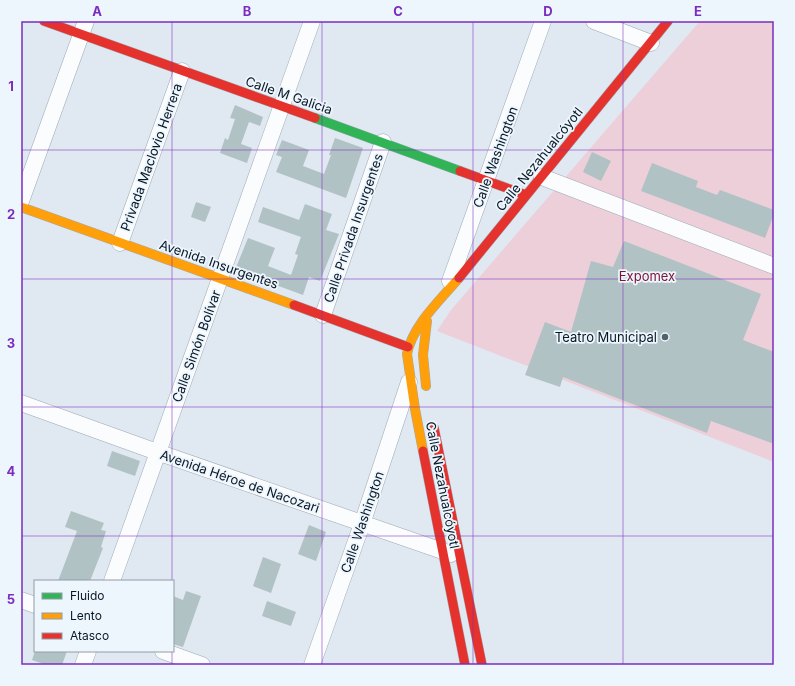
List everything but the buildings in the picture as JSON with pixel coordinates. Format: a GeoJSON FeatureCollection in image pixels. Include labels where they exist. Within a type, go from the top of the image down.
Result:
{"type":"FeatureCollection","features":[{"type":"Feature","properties":{"kind":"street","name":"Calle M Galicia"},"geometry":{"type":"LineString","coordinates":[[44,21],[83,28],[182,71],[383,142],[526,195]]}},
{"type":"Feature","properties":{"kind":"street","name":"Calle Simón Bolívar"},"geometry":{"type":"LineString","coordinates":[[112,580],[312,21]]}},
{"type":"Feature","properties":{"kind":"street","name":"Calle Washington"},"geometry":{"type":"LineString","coordinates":[[447,292],[543,21]]}},
{"type":"Feature","properties":{"kind":"street"},"geometry":{"type":"LineString","coordinates":[[594,21],[651,43]]}},
{"type":"Feature","properties":{"kind":"street","name":"Calle Nezahualcóyotl"},"geometry":{"type":"LineString","coordinates":[[427,392],[407,354],[410,341],[429,314],[668,21]]}},
{"type":"Feature","properties":{"kind":"street"},"geometry":{"type":"LineString","coordinates":[[21,201],[83,28]]}},
{"type":"Feature","properties":{"kind":"street","name":"Privada Maclovio Herrera"},"geometry":{"type":"LineString","coordinates":[[120,243],[182,71]]}},
{"type":"Feature","properties":{"kind":"street","name":"Calle Privada Insurgentes"},"geometry":{"type":"LineString","coordinates":[[323,315],[383,142]]}},
{"type":"Feature","properties":{"kind":"street"},"geometry":{"type":"LineString","coordinates":[[542,176],[774,266]]}},
{"type":"Feature","properties":{"kind":"street","name":"Avenida Insurgentes"},"geometry":{"type":"LineString","coordinates":[[21,207],[408,347]]}},
{"type":"Feature","properties":{"kind":"street","name":"Calle Nezahualcóyotl"},"geometry":{"type":"LineString","coordinates":[[429,314],[418,377],[415,409],[465,665]]}},
{"type":"Feature","properties":{"kind":"street"},"geometry":{"type":"LineString","coordinates":[[408,347],[418,377]]}},
{"type":"Feature","properties":{"kind":"street","name":"Calle Washington"},"geometry":{"type":"LineString","coordinates":[[312,665],[362,524],[418,377]]}},
{"type":"Feature","properties":{"kind":"street","name":"Avenida Héroe de Nacozari"},"geometry":{"type":"LineString","coordinates":[[21,403],[362,524],[460,557]]}},
{"type":"Feature","properties":{"kind":"street","name":"Calle Nezahualcóyotl"},"geometry":{"type":"LineString","coordinates":[[432,422],[482,665]]}},
{"type":"Feature","properties":{"kind":"street"},"geometry":{"type":"LineString","coordinates":[[21,600],[34,605]]}},
{"type":"Feature","properties":{"kind":"street"},"geometry":{"type":"LineString","coordinates":[[83,665],[88,652]]}},
{"type":"Feature","properties":{"kind":"street"},"geometry":{"type":"LineString","coordinates":[[166,652],[202,665]]}},
{"type":"Feature","properties":{"kind":"green space","name":"Expomex"},"geometry":{"type":"Polygon","coordinates":[[[700,21],[774,21],[774,462],[437,331],[451,310],[700,21]]]}},
{"type":"Feature","properties":{"kind":"traffic: fast"},"geometry":{"type":"LineString","coordinates":[[315,118],[460,171]]}},
{"type":"Feature","properties":{"kind":"traffic: slow"},"geometry":{"type":"LineString","coordinates":[[21,207],[294,305]]}},
{"type":"Feature","properties":{"kind":"traffic: slow"},"geometry":{"type":"LineString","coordinates":[[423,451],[407,354],[410,344],[421,323],[459,278]]}},
{"type":"Feature","properties":{"kind":"traffic: slow"},"geometry":{"type":"LineString","coordinates":[[426,386],[423,355],[427,321]]}},
{"type":"Feature","properties":{"kind":"traffic: jam"},"geometry":{"type":"LineString","coordinates":[[44,21],[315,118]]}},
{"type":"Feature","properties":{"kind":"traffic: jam"},"geometry":{"type":"LineString","coordinates":[[459,278],[668,21]]}},
{"type":"Feature","properties":{"kind":"traffic: jam"},"geometry":{"type":"LineString","coordinates":[[460,171],[526,195]]}},
{"type":"Feature","properties":{"kind":"traffic: jam"},"geometry":{"type":"LineString","coordinates":[[294,305],[408,347]]}},
{"type":"Feature","properties":{"kind":"traffic: jam"},"geometry":{"type":"LineString","coordinates":[[434,428],[482,665]]}},
{"type":"Feature","properties":{"kind":"traffic: jam"},"geometry":{"type":"LineString","coordinates":[[423,451],[465,665]]}},
{"type":"Feature","properties":{"kind":"place","name":"Teatro Municipal"},"geometry":{"type":"Point","coordinates":[665,337]}}]}
